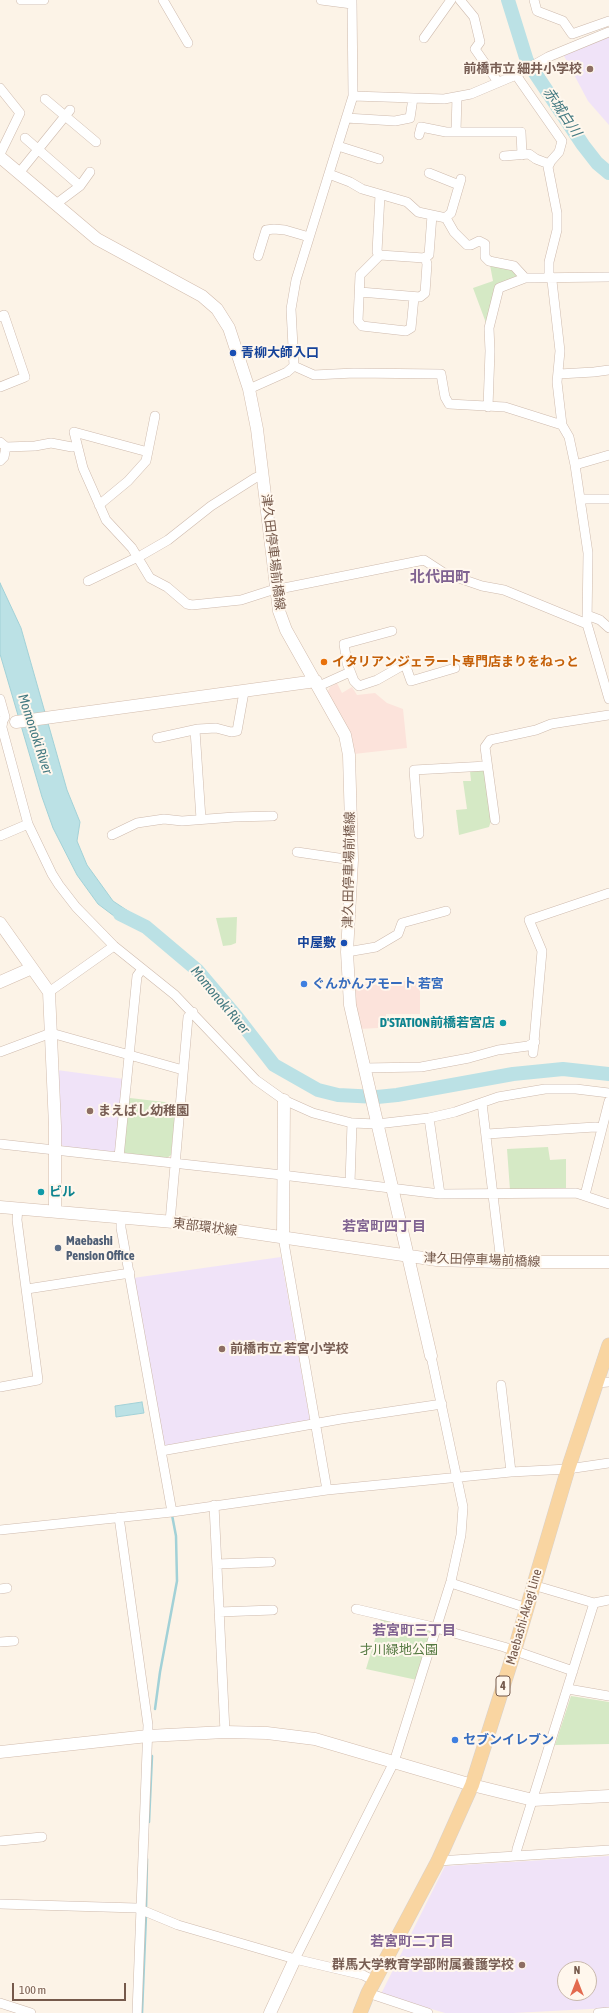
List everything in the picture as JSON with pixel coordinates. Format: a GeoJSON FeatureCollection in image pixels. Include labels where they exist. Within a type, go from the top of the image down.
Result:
{"type":"FeatureCollection","features":[{"type":"Feature","properties":{"kind":"main road","name":"Maebashi-Akagi Line"},"geometry":{"type":"LineString","coordinates":[[360,2013],[368,1993],[438,1861],[472,1785],[514,1652],[568,1469],[603,1383],[609,1345]]}},
{"type":"Feature","properties":{"kind":"street"},"geometry":{"type":"LineString","coordinates":[[21,0],[44,0]]}},
{"type":"Feature","properties":{"kind":"street"},"geometry":{"type":"LineString","coordinates":[[163,0],[188,43]]}},
{"type":"Feature","properties":{"kind":"street"},"geometry":{"type":"LineString","coordinates":[[294,366],[291,309],[296,280],[352,96],[352,2],[320,0]]}},
{"type":"Feature","properties":{"kind":"street"},"geometry":{"type":"LineString","coordinates":[[424,38],[451,0]]}},
{"type":"Feature","properties":{"kind":"street"},"geometry":{"type":"LineString","coordinates":[[460,0],[474,17],[480,42],[475,49],[498,82]]}},
{"type":"Feature","properties":{"kind":"street"},"geometry":{"type":"LineString","coordinates":[[534,0],[537,11],[562,21],[572,34],[609,21]]}},
{"type":"Feature","properties":{"kind":"street"},"geometry":{"type":"LineString","coordinates":[[352,96],[444,99],[471,94],[517,74],[548,57],[609,32]]}},
{"type":"Feature","properties":{"kind":"street"},"geometry":{"type":"LineString","coordinates":[[517,74],[562,141],[559,152],[548,167],[557,213],[557,230],[549,262],[549,277],[552,281],[560,351],[559,374],[557,382],[562,425],[569,437],[575,465],[588,553],[587,619],[609,699]]}},
{"type":"Feature","properties":{"kind":"street"},"geometry":{"type":"LineString","coordinates":[[0,88],[20,113],[0,154]]}},
{"type":"Feature","properties":{"kind":"street"},"geometry":{"type":"LineString","coordinates":[[456,131],[457,97]]}},
{"type":"Feature","properties":{"kind":"street"},"geometry":{"type":"LineString","coordinates":[[346,118],[395,121],[410,118],[413,98]]}},
{"type":"Feature","properties":{"kind":"street"},"geometry":{"type":"LineString","coordinates":[[45,99],[68,113],[96,142]]}},
{"type":"Feature","properties":{"kind":"street"},"geometry":{"type":"LineString","coordinates":[[19,173],[68,113]]}},
{"type":"Feature","properties":{"kind":"street"},"geometry":{"type":"LineString","coordinates":[[419,135],[422,128],[446,132],[521,132],[522,155]]}},
{"type":"Feature","properties":{"kind":"street"},"geometry":{"type":"LineString","coordinates":[[25,138],[80,186]]}},
{"type":"Feature","properties":{"kind":"street"},"geometry":{"type":"LineString","coordinates":[[338,146],[379,159]]}},
{"type":"Feature","properties":{"kind":"street"},"geometry":{"type":"LineString","coordinates":[[504,156],[529,154],[536,160],[549,164]]}},
{"type":"Feature","properties":{"kind":"street","name":"津久田停車場前橋線"},"geometry":{"type":"LineString","coordinates":[[0,157],[97,239],[202,296],[217,309],[229,328],[249,389],[263,475],[275,591],[279,611],[286,630],[345,734],[349,755],[352,860],[347,952],[350,1005],[408,1257],[437,1260],[501,1262],[609,1262]]}},
{"type":"Feature","properties":{"kind":"street"},"geometry":{"type":"LineString","coordinates":[[56,204],[80,186],[90,172]]}},
{"type":"Feature","properties":{"kind":"street"},"geometry":{"type":"LineString","coordinates":[[429,173],[460,182],[451,213],[445,218]]}},
{"type":"Feature","properties":{"kind":"street"},"geometry":{"type":"LineString","coordinates":[[329,174],[350,182],[362,189],[407,202],[418,212],[445,218],[454,232],[467,245],[472,245],[479,241],[485,244],[485,257],[489,261],[514,266],[525,278]]}},
{"type":"Feature","properties":{"kind":"street"},"geometry":{"type":"LineString","coordinates":[[380,195],[377,252],[380,255]]}},
{"type":"Feature","properties":{"kind":"street"},"geometry":{"type":"LineString","coordinates":[[360,292],[414,297],[420,297],[425,293],[426,257],[429,255],[432,215]]}},
{"type":"Feature","properties":{"kind":"street"},"geometry":{"type":"LineString","coordinates":[[258,256],[266,230],[274,228],[285,230],[309,238]]}},
{"type":"Feature","properties":{"kind":"street"},"geometry":{"type":"LineString","coordinates":[[414,297],[411,328],[406,331],[362,326],[358,321],[360,275],[380,255],[426,257]]}},
{"type":"Feature","properties":{"kind":"street"},"geometry":{"type":"LineString","coordinates":[[488,407],[490,351],[489,328],[499,288],[525,278],[609,277]]}},
{"type":"Feature","properties":{"kind":"street"},"geometry":{"type":"LineString","coordinates":[[0,316],[4,315],[25,377],[0,387]]}},
{"type":"Feature","properties":{"kind":"street"},"geometry":{"type":"LineString","coordinates":[[249,389],[287,372],[294,366]]}},
{"type":"Feature","properties":{"kind":"street"},"geometry":{"type":"LineString","coordinates":[[294,366],[314,375],[354,373],[441,374],[445,397],[449,404],[505,407],[562,425]]}},
{"type":"Feature","properties":{"kind":"street"},"geometry":{"type":"LineString","coordinates":[[559,374],[609,370]]}},
{"type":"Feature","properties":{"kind":"street"},"geometry":{"type":"LineString","coordinates":[[99,505],[128,481],[146,461],[155,416]]}},
{"type":"Feature","properties":{"kind":"street"},"geometry":{"type":"LineString","coordinates":[[148,452],[74,432],[83,468],[106,520],[125,539],[138,557],[150,578],[167,588],[180,600],[190,605],[241,600],[275,591],[424,560],[444,573],[482,586],[504,590],[587,619],[600,620],[609,628]]}},
{"type":"Feature","properties":{"kind":"street"},"geometry":{"type":"LineString","coordinates":[[0,462],[4,457],[3,444],[35,446],[51,443],[72,447],[77,446]]}},
{"type":"Feature","properties":{"kind":"street"},"geometry":{"type":"LineString","coordinates":[[575,465],[609,455]]}},
{"type":"Feature","properties":{"kind":"street"},"geometry":{"type":"LineString","coordinates":[[88,581],[138,557],[168,540],[211,506],[255,478],[263,475]]}},
{"type":"Feature","properties":{"kind":"street"},"geometry":{"type":"LineString","coordinates":[[580,499],[609,499]]}},
{"type":"Feature","properties":{"kind":"street"},"geometry":{"type":"LineString","coordinates":[[392,631],[344,644],[350,672],[354,681],[359,686],[377,680],[405,664],[411,681],[455,668]]}},
{"type":"Feature","properties":{"kind":"street"},"geometry":{"type":"LineString","coordinates":[[1,724],[244,692],[317,684],[350,672]]}},
{"type":"Feature","properties":{"kind":"street"},"geometry":{"type":"LineString","coordinates":[[157,738],[195,730],[216,728],[232,732],[237,731],[244,692]]}},
{"type":"Feature","properties":{"kind":"street"},"geometry":{"type":"LineString","coordinates":[[0,699],[4,717],[1,724],[28,824],[52,874],[59,885],[76,908],[114,946],[175,995],[193,1012],[256,1080],[284,1100],[313,1112],[352,1123],[377,1124],[429,1118],[455,1112],[503,1096],[550,1088],[609,1093]]}},
{"type":"Feature","properties":{"kind":"street"},"geometry":{"type":"LineString","coordinates":[[495,820],[487,766],[486,746],[490,740],[536,730],[551,724],[609,715]]}},
{"type":"Feature","properties":{"kind":"street"},"geometry":{"type":"LineString","coordinates":[[195,730],[201,819]]}},
{"type":"Feature","properties":{"kind":"street"},"geometry":{"type":"LineString","coordinates":[[419,834],[414,770],[487,766]]}},
{"type":"Feature","properties":{"kind":"street"},"geometry":{"type":"LineString","coordinates":[[112,835],[140,822],[164,819],[177,821],[273,816]]}},
{"type":"Feature","properties":{"kind":"street"},"geometry":{"type":"LineString","coordinates":[[0,836],[28,824]]}},
{"type":"Feature","properties":{"kind":"street"},"geometry":{"type":"LineString","coordinates":[[297,852],[352,860]]}},
{"type":"Feature","properties":{"kind":"street"},"geometry":{"type":"LineString","coordinates":[[533,1053],[542,952],[529,920],[609,893]]}},
{"type":"Feature","properties":{"kind":"street"},"geometry":{"type":"LineString","coordinates":[[347,952],[376,947],[398,934],[402,923],[446,911]]}},
{"type":"Feature","properties":{"kind":"street"},"geometry":{"type":"LineString","coordinates":[[0,923],[49,992],[55,1150],[55,1211]]}},
{"type":"Feature","properties":{"kind":"street"},"geometry":{"type":"LineString","coordinates":[[49,992],[114,946]]}},
{"type":"Feature","properties":{"kind":"street"},"geometry":{"type":"LineString","coordinates":[[0,982],[32,968]]}},
{"type":"Feature","properties":{"kind":"street"},"geometry":{"type":"LineString","coordinates":[[119,1156],[137,976],[142,968]]}},
{"type":"Feature","properties":{"kind":"street"},"geometry":{"type":"LineString","coordinates":[[170,1222],[188,1017],[193,1012]]}},
{"type":"Feature","properties":{"kind":"street"},"geometry":{"type":"LineString","coordinates":[[0,1052],[50,1033],[183,1070]]}},
{"type":"Feature","properties":{"kind":"street"},"geometry":{"type":"LineString","coordinates":[[364,1071],[421,1067],[535,1042]]}},
{"type":"Feature","properties":{"kind":"street"},"geometry":{"type":"LineString","coordinates":[[284,1100],[282,1175],[283,1237],[327,1490]]}},
{"type":"Feature","properties":{"kind":"street"},"geometry":{"type":"LineString","coordinates":[[585,1195],[609,1101]]}},
{"type":"Feature","properties":{"kind":"street"},"geometry":{"type":"LineString","coordinates":[[482,1103],[487,1134],[501,1262]]}},
{"type":"Feature","properties":{"kind":"street"},"geometry":{"type":"LineString","coordinates":[[429,1118],[440,1194]]}},
{"type":"Feature","properties":{"kind":"street"},"geometry":{"type":"LineString","coordinates":[[350,1183],[352,1123]]}},
{"type":"Feature","properties":{"kind":"street"},"geometry":{"type":"LineString","coordinates":[[487,1134],[595,1127],[602,1128]]}},
{"type":"Feature","properties":{"kind":"street"},"geometry":{"type":"LineString","coordinates":[[0,1144],[119,1156],[176,1164],[440,1194],[576,1193],[609,1204]]}},
{"type":"Feature","properties":{"kind":"street","name":"東部環状線"},"geometry":{"type":"LineString","coordinates":[[0,1207],[170,1222],[283,1237],[408,1257]]}},
{"type":"Feature","properties":{"kind":"street"},"geometry":{"type":"LineString","coordinates":[[0,1387],[38,1380],[17,1220],[18,1208]]}},
{"type":"Feature","properties":{"kind":"street"},"geometry":{"type":"LineString","coordinates":[[121,1217],[121,1228],[172,1512]]}},
{"type":"Feature","properties":{"kind":"street"},"geometry":{"type":"LineString","coordinates":[[270,2013],[295,1959],[394,1762],[451,1581],[464,1514],[442,1404],[408,1257]]}},
{"type":"Feature","properties":{"kind":"street"},"geometry":{"type":"LineString","coordinates":[[27,1289],[130,1273]]}},
{"type":"Feature","properties":{"kind":"street"},"geometry":{"type":"LineString","coordinates":[[501,1385],[511,1472]]}},
{"type":"Feature","properties":{"kind":"street"},"geometry":{"type":"LineString","coordinates":[[161,1451],[316,1425],[341,1419],[442,1404]]}},
{"type":"Feature","properties":{"kind":"street"},"geometry":{"type":"LineString","coordinates":[[0,1530],[172,1512],[327,1490],[511,1472],[568,1469],[609,1463]]}},
{"type":"Feature","properties":{"kind":"street"},"geometry":{"type":"LineString","coordinates":[[214,1505],[226,1732]]}},
{"type":"Feature","properties":{"kind":"street"},"geometry":{"type":"LineString","coordinates":[[119,1517],[147,1717],[148,1736],[137,2013]]}},
{"type":"Feature","properties":{"kind":"street"},"geometry":{"type":"LineString","coordinates":[[217,1564],[270,1562]]}},
{"type":"Feature","properties":{"kind":"street"},"geometry":{"type":"LineString","coordinates":[[451,1581],[454,1584],[527,1608]]}},
{"type":"Feature","properties":{"kind":"street"},"geometry":{"type":"LineString","coordinates":[[534,1585],[594,1603],[609,1600]]}},
{"type":"Feature","properties":{"kind":"street"},"geometry":{"type":"LineString","coordinates":[[516,1856],[516,1849],[574,1671],[594,1603]]}},
{"type":"Feature","properties":{"kind":"street"},"geometry":{"type":"LineString","coordinates":[[356,1609],[436,1628],[574,1671]]}},
{"type":"Feature","properties":{"kind":"street"},"geometry":{"type":"LineString","coordinates":[[219,1612],[273,1610]]}},
{"type":"Feature","properties":{"kind":"street"},"geometry":{"type":"LineString","coordinates":[[0,1642],[14,1641]]}},
{"type":"Feature","properties":{"kind":"street"},"geometry":{"type":"LineString","coordinates":[[568,1689],[609,1696]]}},
{"type":"Feature","properties":{"kind":"street"},"geometry":{"type":"LineString","coordinates":[[0,1752],[148,1736],[226,1732],[267,1733],[315,1739],[472,1785],[533,1800],[609,1796]]}},
{"type":"Feature","properties":{"kind":"street"},"geometry":{"type":"LineString","coordinates":[[0,1841],[42,1837]]}},
{"type":"Feature","properties":{"kind":"street"},"geometry":{"type":"LineString","coordinates":[[438,1861],[609,1850]]}},
{"type":"Feature","properties":{"kind":"street"},"geometry":{"type":"LineString","coordinates":[[0,1904],[134,1907],[178,1924],[295,1959],[363,1975],[375,1981]]}},
{"type":"Feature","properties":{"kind":"street"},"geometry":{"type":"LineString","coordinates":[[368,1993],[408,2010],[428,2013]]}},
{"type":"Feature","properties":{"kind":"street"},"geometry":{"type":"LineString","coordinates":[[0,2003],[31,2013]]}},
{"type":"Feature","properties":{"kind":"street"},"geometry":{"type":"LineString","coordinates":[[598,2013],[609,2012]]}},
{"type":"Feature","properties":{"kind":"shaded area","name":"前橋市立 細井小学校"},"geometry":{"type":"Polygon","coordinates":[[[609,36],[609,125],[588,101],[563,54],[609,36]]]}},
{"type":"Feature","properties":{"kind":"shaded area"},"geometry":{"type":"Polygon","coordinates":[[[337,683],[342,693],[352,687],[357,695],[375,693],[387,703],[403,709],[407,748],[354,754],[327,693],[330,687],[337,683]]]}},
{"type":"Feature","properties":{"kind":"shaded area"},"geometry":{"type":"Polygon","coordinates":[[[404,981],[420,981],[420,1014],[386,1014],[386,1022],[378,1023],[378,1028],[359,1029],[352,983],[382,985],[404,981]]]}},
{"type":"Feature","properties":{"kind":"shaded area","name":"まえばし幼稚園"},"geometry":{"type":"Polygon","coordinates":[[[57,1070],[124,1079],[117,1150],[113,1152],[64,1147],[60,1143],[57,1070]]]}},
{"type":"Feature","properties":{"kind":"shaded area","name":"前橋市立 若宮小学校"},"geometry":{"type":"Polygon","coordinates":[[[281,1257],[310,1420],[163,1446],[133,1278],[281,1257]]]}},
{"type":"Feature","properties":{"kind":"shaded area"},"geometry":{"type":"Polygon","coordinates":[[[609,1856],[609,2008],[513,2013],[445,2013],[381,1994],[445,1866],[609,1856]]]}},
{"type":"Feature","properties":{"kind":"green space"},"geometry":{"type":"Polygon","coordinates":[[[490,265],[508,267],[522,278],[497,287],[486,323],[473,288],[493,281],[490,265]]]}},
{"type":"Feature","properties":{"kind":"green space"},"geometry":{"type":"Polygon","coordinates":[[[486,770],[492,818],[489,827],[459,835],[456,810],[467,809],[463,781],[471,781],[470,771],[486,770]]]}},
{"type":"Feature","properties":{"kind":"green space"},"geometry":{"type":"Polygon","coordinates":[[[237,917],[236,943],[223,946],[216,918],[237,917]]]}},
{"type":"Feature","properties":{"kind":"green space"},"geometry":{"type":"Polygon","coordinates":[[[130,1098],[173,1103],[176,1106],[171,1155],[167,1158],[125,1153],[122,1149],[127,1102],[130,1098]]]}},
{"type":"Feature","properties":{"kind":"green space"},"geometry":{"type":"Polygon","coordinates":[[[548,1147],[550,1160],[566,1159],[566,1190],[510,1190],[507,1149],[548,1147]]]}},
{"type":"Feature","properties":{"kind":"green space","name":"才川緑地公園"},"geometry":{"type":"Polygon","coordinates":[[[381,1619],[432,1632],[417,1680],[366,1669],[381,1619]]]}},
{"type":"Feature","properties":{"kind":"green space"},"geometry":{"type":"Polygon","coordinates":[[[571,1696],[609,1702],[609,1744],[555,1745],[571,1696]]]}},
{"type":"Feature","properties":{"kind":"water"},"geometry":{"type":"Polygon","coordinates":[[[0,583],[21,628],[67,790],[80,822],[77,841],[87,865],[113,901],[149,925],[118,919],[98,904],[77,875],[53,828],[42,797],[0,654],[0,583]]]}},
{"type":"Feature","properties":{"kind":"water"},"geometry":{"type":"Polygon","coordinates":[[[142,1402],[144,1413],[116,1417],[115,1406],[142,1402]]]}},
{"type":"Feature","properties":{"kind":"waterway","name":"赤城白川"},"geometry":{"type":"LineString","coordinates":[[508,0],[527,61],[583,145],[597,163],[609,173]]}},
{"type":"Feature","properties":{"kind":"waterway","name":"Momonoki River"},"geometry":{"type":"LineString","coordinates":[[120,914],[146,927],[197,970],[236,1016],[274,1065],[318,1090],[338,1095],[377,1097],[397,1095],[513,1074],[563,1069],[609,1074]]}},
{"type":"Feature","properties":{"kind":"waterway"},"geometry":{"type":"LineString","coordinates":[[155,1709],[160,1672],[177,1581],[176,1536],[172,1515]]}},
{"type":"Feature","properties":{"kind":"waterway"},"geometry":{"type":"LineString","coordinates":[[149,1822],[152,1756]]}},
{"type":"Feature","properties":{"kind":"waterway"},"geometry":{"type":"LineString","coordinates":[[146,1910],[147,1859]]}},
{"type":"Feature","properties":{"kind":"waterway"},"geometry":{"type":"LineString","coordinates":[[142,2013],[146,1915]]}},
{"type":"Feature","properties":{"kind":"place","name":"前橋市立 細井小学校"},"geometry":{"type":"Point","coordinates":[590,69]}},
{"type":"Feature","properties":{"kind":"place","name":"青柳大師入口"},"geometry":{"type":"Point","coordinates":[233,353]}},
{"type":"Feature","properties":{"kind":"place","name":"イタリアンジェラート専門店まりをねっと"},"geometry":{"type":"Point","coordinates":[324,662]}},
{"type":"Feature","properties":{"kind":"place","name":"中屋敷"},"geometry":{"type":"Point","coordinates":[344,943]}},
{"type":"Feature","properties":{"kind":"place","name":"ぐんかんアモート 若宮"},"geometry":{"type":"Point","coordinates":[304,984]}},
{"type":"Feature","properties":{"kind":"place","name":"D'STATION前橋若宮店"},"geometry":{"type":"Point","coordinates":[503,1023]}},
{"type":"Feature","properties":{"kind":"place","name":"まえばし幼稚園"},"geometry":{"type":"Point","coordinates":[90,1111]}},
{"type":"Feature","properties":{"kind":"place","name":"ビル"},"geometry":{"type":"Point","coordinates":[41,1192]}},
{"type":"Feature","properties":{"kind":"place","name":"Maebashi Pension Office"},"geometry":{"type":"Point","coordinates":[58,1248]}},
{"type":"Feature","properties":{"kind":"place","name":"前橋市立 若宮小学校"},"geometry":{"type":"Point","coordinates":[222,1349]}},
{"type":"Feature","properties":{"kind":"place","name":"セブンイレブン"},"geometry":{"type":"Point","coordinates":[455,1740]}},
{"type":"Feature","properties":{"kind":"place","name":"群馬大学教育学部附属養護学校"},"geometry":{"type":"Point","coordinates":[522,1965]}},
{"type":"Feature","properties":{"kind":"district","name":"北代田町"},"geometry":{"type":"Point","coordinates":[440,577]}},
{"type":"Feature","properties":{"kind":"district","name":"若宮町四丁目"},"geometry":{"type":"Point","coordinates":[384,1227]}},
{"type":"Feature","properties":{"kind":"district","name":"若宮町三丁目"},"geometry":{"type":"Point","coordinates":[414,1631]}},
{"type":"Feature","properties":{"kind":"district","name":"若宮町二丁目"},"geometry":{"type":"Point","coordinates":[412,1942]}}]}
